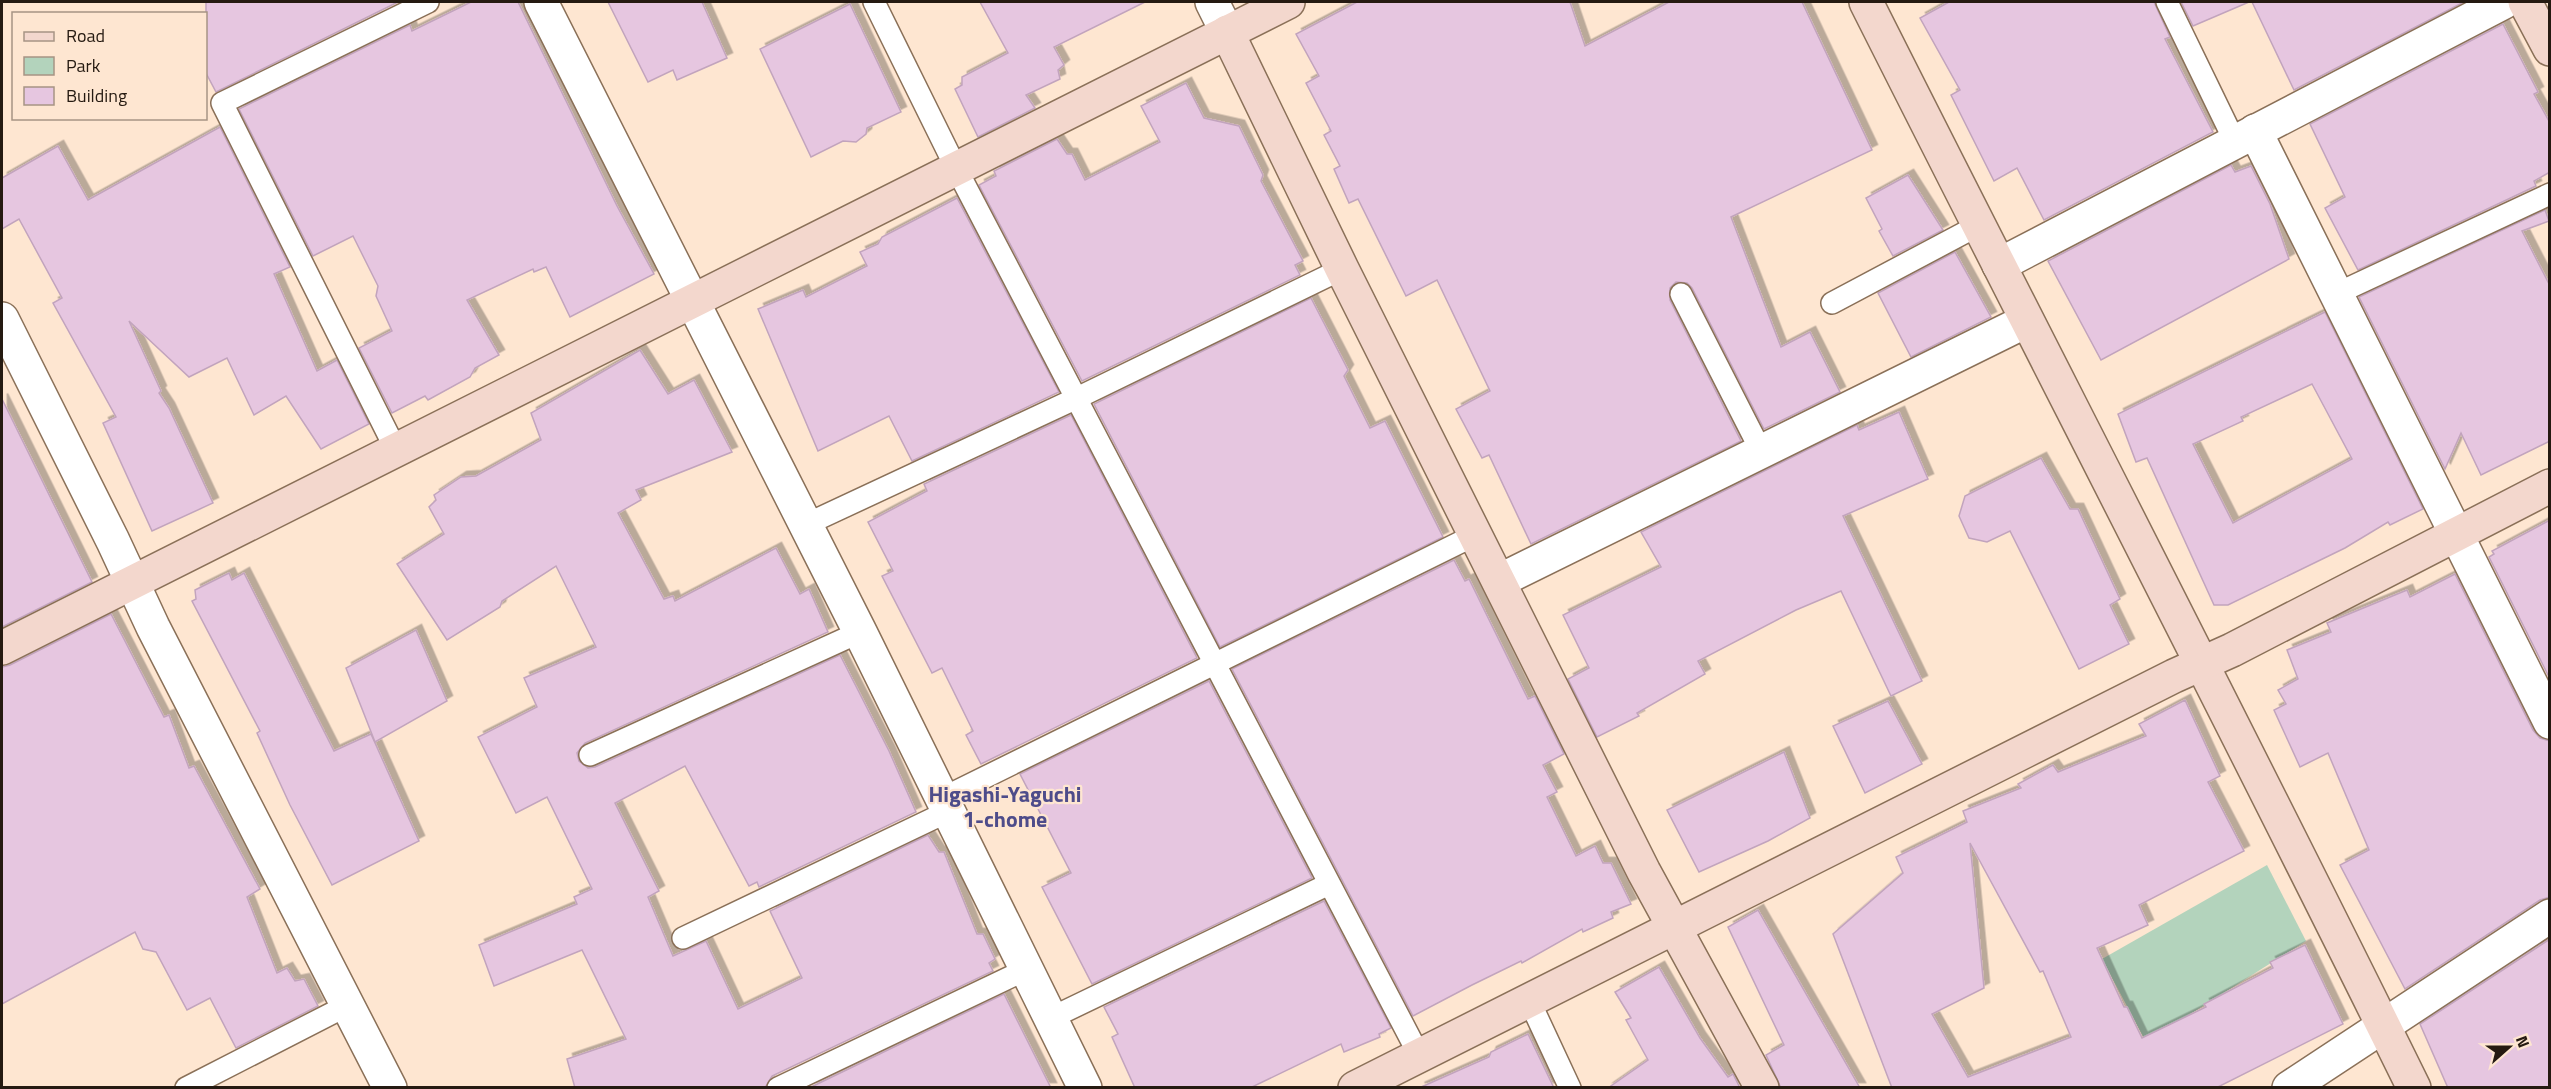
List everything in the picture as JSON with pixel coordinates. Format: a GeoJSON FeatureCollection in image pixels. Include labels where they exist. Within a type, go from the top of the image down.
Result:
{"type":"FeatureCollection","features":[{"type":"Feature","properties":{"kind":"street"},"geometry":{"type":"LineString","coordinates":[[541,2],[860,632],[1085,1088]]}},
{"type":"Feature","properties":{"kind":"street"},"geometry":{"type":"LineString","coordinates":[[1212,2],[1342,270],[1672,928],[1762,1088]]}},
{"type":"Feature","properties":{"kind":"street"},"geometry":{"type":"LineString","coordinates":[[2,648],[1288,2]]}},
{"type":"Feature","properties":{"kind":"street"},"geometry":{"type":"LineString","coordinates":[[1866,2],[2026,321],[2203,663],[2414,1088]]}},
{"type":"Feature","properties":{"kind":"street"},"geometry":{"type":"LineString","coordinates":[[1999,265],[2504,2]]}},
{"type":"Feature","properties":{"kind":"street"},"geometry":{"type":"LineString","coordinates":[[2525,2],[2550,49]]}},
{"type":"Feature","properties":{"kind":"street"},"geometry":{"type":"LineString","coordinates":[[2245,136],[2336,294],[2455,534],[2547,709]]}},
{"type":"Feature","properties":{"kind":"street"},"geometry":{"type":"LineString","coordinates":[[2,320],[390,1088]]}},
{"type":"Feature","properties":{"kind":"street"},"geometry":{"type":"LineString","coordinates":[[1499,581],[2026,321]]}},
{"type":"Feature","properties":{"kind":"street"},"geometry":{"type":"LineString","coordinates":[[1355,1088],[2232,650],[2550,486]]}},
{"type":"Feature","properties":{"kind":"street"},"geometry":{"type":"LineString","coordinates":[[2289,1088],[2550,916]]}},
{"type":"Feature","properties":{"kind":"lane"},"geometry":{"type":"LineString","coordinates":[[396,450],[222,103],[428,2]]}},
{"type":"Feature","properties":{"kind":"lane"},"geometry":{"type":"LineString","coordinates":[[873,2],[957,168],[1419,1055]]}},
{"type":"Feature","properties":{"kind":"lane"},"geometry":{"type":"LineString","coordinates":[[2167,2],[2245,136]]}},
{"type":"Feature","properties":{"kind":"lane"},"geometry":{"type":"LineString","coordinates":[[2336,294],[2550,194]]}},
{"type":"Feature","properties":{"kind":"lane"},"geometry":{"type":"LineString","coordinates":[[1832,303],[1978,225]]}},
{"type":"Feature","properties":{"kind":"lane"},"geometry":{"type":"LineString","coordinates":[[805,525],[1077,398],[1342,270]]}},
{"type":"Feature","properties":{"kind":"lane"},"geometry":{"type":"LineString","coordinates":[[1681,294],[1761,451]]}},
{"type":"Feature","properties":{"kind":"lane"},"geometry":{"type":"LineString","coordinates":[[683,938],[946,804],[1214,662],[1475,535]]}},
{"type":"Feature","properties":{"kind":"lane"},"geometry":{"type":"LineString","coordinates":[[590,755],[860,632]]}},
{"type":"Feature","properties":{"kind":"lane"},"geometry":{"type":"LineString","coordinates":[[1051,1018],[1329,884]]}},
{"type":"Feature","properties":{"kind":"lane"},"geometry":{"type":"LineString","coordinates":[[778,1088],[1027,969]]}},
{"type":"Feature","properties":{"kind":"lane"},"geometry":{"type":"LineString","coordinates":[[1528,1000],[1570,1088]]}},
{"type":"Feature","properties":{"kind":"lane"},"geometry":{"type":"LineString","coordinates":[[186,1088],[348,1005]]}},
{"type":"Feature","properties":{"kind":"green space"},"geometry":{"type":"Polygon","coordinates":[[[2267,865],[2306,941],[2146,1042],[2102,959],[2267,865]]]}},
{"type":"Feature","properties":{"kind":"building"},"geometry":{"type":"Polygon","coordinates":[[[206,2],[398,2],[216,92],[207,75],[206,2]]]}},
{"type":"Feature","properties":{"kind":"building"},"geometry":{"type":"Polygon","coordinates":[[[471,2],[518,2],[617,206],[654,274],[570,317],[546,267],[534,272],[533,269],[467,300],[499,355],[475,368],[470,377],[428,400],[425,396],[392,413],[359,348],[392,331],[376,296],[378,286],[353,236],[313,256],[239,109],[410,25],[412,31],[471,2]]]}},
{"type":"Feature","properties":{"kind":"building"},"geometry":{"type":"Polygon","coordinates":[[[608,2],[702,2],[727,58],[677,80],[673,70],[648,82],[608,2]]]}},
{"type":"Feature","properties":{"kind":"building"},"geometry":{"type":"Polygon","coordinates":[[[980,2],[1145,2],[1054,47],[1064,65],[1058,70],[1060,79],[1026,95],[1035,108],[978,137],[955,89],[962,85],[962,77],[1008,53],[980,2]]]}},
{"type":"Feature","properties":{"kind":"building"},"geometry":{"type":"Polygon","coordinates":[[[1357,2],[1570,2],[1585,46],[1669,2],[1802,2],[1872,150],[1731,217],[1781,347],[1810,332],[1840,392],[1764,429],[1692,288],[1687,283],[1676,282],[1670,288],[1670,300],[1741,441],[1531,544],[1489,455],[1482,458],[1456,409],[1490,391],[1437,280],[1406,296],[1358,199],[1349,203],[1334,169],[1340,166],[1324,135],[1331,131],[1306,83],[1319,76],[1296,34],[1357,2]]]}},
{"type":"Feature","properties":{"kind":"building"},"geometry":{"type":"Polygon","coordinates":[[[1949,2],[2154,2],[2170,37],[2165,39],[2213,132],[2044,220],[2017,168],[1994,181],[1951,95],[1960,90],[1920,18],[1949,2]]]}},
{"type":"Feature","properties":{"kind":"building"},"geometry":{"type":"Polygon","coordinates":[[[2181,2],[2249,2],[2193,26],[2181,2]]]}},
{"type":"Feature","properties":{"kind":"building"},"geometry":{"type":"Polygon","coordinates":[[[2252,2],[2464,2],[2294,90],[2252,2]]]}},
{"type":"Feature","properties":{"kind":"building"},"geometry":{"type":"Polygon","coordinates":[[[850,4],[901,112],[867,128],[866,134],[856,142],[843,141],[811,157],[760,49],[850,4]]]}},
{"type":"Feature","properties":{"kind":"building"},"geometry":{"type":"Polygon","coordinates":[[[2503,24],[2538,92],[2534,94],[2550,123],[2550,172],[2534,181],[2536,186],[2358,270],[2325,208],[2345,197],[2310,124],[2503,24]]]}},
{"type":"Feature","properties":{"kind":"building"},"geometry":{"type":"Polygon","coordinates":[[[1186,83],[1204,118],[1239,126],[1263,175],[1261,181],[1303,261],[1295,265],[1300,275],[1082,381],[979,185],[996,176],[994,171],[1057,139],[1067,154],[1072,154],[1085,180],[1160,142],[1141,106],[1186,83]]]}},
{"type":"Feature","properties":{"kind":"building"},"geometry":{"type":"Polygon","coordinates":[[[220,127],[290,267],[274,274],[317,371],[337,360],[369,424],[321,449],[286,396],[254,415],[227,358],[189,377],[129,321],[161,391],[159,393],[169,408],[213,503],[152,531],[103,423],[116,417],[53,303],[62,298],[19,219],[2,229],[2,178],[58,146],[88,200],[220,127]]]}},
{"type":"Feature","properties":{"kind":"building"},"geometry":{"type":"Polygon","coordinates":[[[2231,165],[2235,172],[2251,166],[2270,204],[2289,259],[2101,360],[2048,261],[2231,165]]]}},
{"type":"Feature","properties":{"kind":"building"},"geometry":{"type":"Polygon","coordinates":[[[1908,175],[1943,230],[1893,256],[1879,231],[1882,229],[1866,198],[1908,175]]]}},
{"type":"Feature","properties":{"kind":"building"},"geometry":{"type":"Polygon","coordinates":[[[957,198],[1059,392],[912,461],[889,416],[818,451],[758,309],[803,290],[806,297],[867,266],[860,252],[878,244],[882,237],[957,198]]]}},
{"type":"Feature","properties":{"kind":"building"},"geometry":{"type":"Polygon","coordinates":[[[2545,210],[2549,221],[2522,231],[2550,286],[2550,441],[2481,475],[2461,433],[2445,469],[2359,297],[2545,210]]]}},
{"type":"Feature","properties":{"kind":"building"},"geometry":{"type":"Polygon","coordinates":[[[1955,252],[1991,317],[1911,357],[1878,293],[1955,252]]]}},
{"type":"Feature","properties":{"kind":"building"},"geometry":{"type":"Polygon","coordinates":[[[1311,298],[1348,370],[1344,376],[1370,428],[1385,421],[1443,537],[1220,647],[1094,404],[1311,298]]]}},
{"type":"Feature","properties":{"kind":"building"},"geometry":{"type":"Polygon","coordinates":[[[2325,312],[2423,509],[2390,525],[2388,522],[2345,548],[2228,605],[2214,605],[2147,458],[2136,462],[2118,414],[2325,312]],[[2312,384],[2241,417],[2243,421],[2193,444],[2233,523],[2352,459],[2312,384]]]}},
{"type":"Feature","properties":{"kind":"building"},"geometry":{"type":"Polygon","coordinates":[[[640,350],[668,394],[694,380],[732,452],[636,490],[641,500],[618,513],[664,599],[673,596],[675,601],[776,548],[800,594],[809,589],[828,632],[585,743],[577,753],[579,761],[588,768],[595,767],[840,655],[889,751],[916,812],[759,887],[757,882],[749,886],[685,766],[615,803],[659,891],[648,897],[673,956],[706,941],[738,1009],[802,978],[770,911],[928,835],[939,852],[944,852],[977,934],[983,934],[995,959],[989,963],[993,971],[772,1076],[765,1088],[575,1088],[567,1059],[626,1039],[582,950],[494,986],[479,945],[577,904],[574,897],[592,889],[547,797],[516,813],[478,737],[537,707],[524,678],[596,647],[556,566],[502,601],[500,607],[447,640],[397,564],[444,534],[429,507],[436,500],[434,495],[461,477],[476,476],[541,440],[531,413],[640,350]]]}},
{"type":"Feature","properties":{"kind":"building"},"geometry":{"type":"Polygon","coordinates":[[[2,399],[92,582],[2,627],[2,399]]]}},
{"type":"Feature","properties":{"kind":"building"},"geometry":{"type":"Polygon","coordinates":[[[1899,412],[1928,479],[1843,516],[1922,681],[1891,696],[1841,591],[1796,610],[1698,661],[1705,674],[1637,713],[1639,716],[1597,737],[1568,679],[1589,668],[1563,615],[1661,567],[1641,532],[1857,425],[1859,430],[1899,412]]]}},
{"type":"Feature","properties":{"kind":"building"},"geometry":{"type":"Polygon","coordinates":[[[1071,415],[1197,658],[981,764],[966,735],[973,731],[942,668],[932,673],[882,576],[893,571],[868,522],[927,491],[924,484],[1071,415]]]}},
{"type":"Feature","properties":{"kind":"building"},"geometry":{"type":"Polygon","coordinates":[[[2041,458],[2070,509],[2078,509],[2120,599],[2110,605],[2129,644],[2079,669],[2010,531],[1987,542],[1969,538],[1959,516],[1965,496],[2041,458]]]}},
{"type":"Feature","properties":{"kind":"building"},"geometry":{"type":"Polygon","coordinates":[[[2550,520],[2550,679],[2489,557],[2494,554],[2492,551],[2550,520]]]}},
{"type":"Feature","properties":{"kind":"building"},"geometry":{"type":"Polygon","coordinates":[[[1454,560],[1465,581],[1469,579],[1528,699],[1535,696],[1564,754],[1543,765],[1557,792],[1547,797],[1576,856],[1595,846],[1603,863],[1611,863],[1631,904],[1611,912],[1613,918],[1583,932],[1582,929],[1522,963],[1521,961],[1413,1016],[1232,669],[1454,560]]]}},
{"type":"Feature","properties":{"kind":"building"},"geometry":{"type":"Polygon","coordinates":[[[229,573],[232,580],[244,573],[334,751],[371,734],[419,841],[332,885],[290,805],[257,733],[260,731],[192,601],[196,599],[195,590],[229,573]]]}},
{"type":"Feature","properties":{"kind":"building"},"geometry":{"type":"Polygon","coordinates":[[[2455,574],[2533,730],[2540,738],[2550,741],[2550,897],[2540,900],[2405,989],[2340,865],[2369,850],[2328,753],[2300,767],[2274,710],[2286,704],[2278,690],[2298,679],[2287,650],[2331,632],[2327,623],[2407,590],[2410,597],[2455,574]]]}},
{"type":"Feature","properties":{"kind":"building"},"geometry":{"type":"Polygon","coordinates":[[[111,614],[164,717],[169,715],[189,768],[194,766],[260,889],[247,897],[277,973],[287,968],[295,981],[304,979],[318,1006],[236,1048],[210,998],[187,1010],[156,952],[143,949],[135,932],[2,1004],[2,667],[111,614]]]}},
{"type":"Feature","properties":{"kind":"building"},"geometry":{"type":"Polygon","coordinates":[[[416,630],[447,701],[375,742],[346,668],[416,630]]]}},
{"type":"Feature","properties":{"kind":"building"},"geometry":{"type":"Polygon","coordinates":[[[1209,681],[1312,878],[1092,984],[1042,887],[1071,873],[1020,774],[1209,681]]]}},
{"type":"Feature","properties":{"kind":"building"},"geometry":{"type":"Polygon","coordinates":[[[2185,700],[2220,776],[2208,782],[2244,851],[2139,905],[2148,925],[2097,948],[2124,1007],[2127,1007],[2142,1038],[2206,1007],[2204,1004],[2273,968],[2270,962],[2305,945],[2343,1024],[2216,1088],[1892,1088],[1833,934],[1903,873],[1896,857],[1967,822],[1963,811],[2021,788],[2018,784],[2053,765],[2058,772],[2146,736],[2139,724],[2185,700]],[[1970,843],[1984,988],[1932,1014],[1968,1077],[2071,1037],[2043,971],[2040,972],[1970,843]]]}},
{"type":"Feature","properties":{"kind":"building"},"geometry":{"type":"Polygon","coordinates":[[[1888,701],[1922,764],[1865,793],[1833,726],[1888,701]]]}},
{"type":"Feature","properties":{"kind":"building"},"geometry":{"type":"Polygon","coordinates":[[[1784,752],[1810,818],[1768,841],[1699,872],[1667,810],[1784,752]]]}},
{"type":"Feature","properties":{"kind":"building"},"geometry":{"type":"Polygon","coordinates":[[[1324,901],[1391,1028],[1379,1034],[1380,1037],[1344,1052],[1341,1044],[1250,1088],[1135,1088],[1112,1037],[1118,1034],[1104,1007],[1324,901]]]}},
{"type":"Feature","properties":{"kind":"building"},"geometry":{"type":"Polygon","coordinates":[[[1758,910],[1860,1088],[1781,1088],[1766,1055],[1784,1045],[1728,927],[1758,910]]]}},
{"type":"Feature","properties":{"kind":"building"},"geometry":{"type":"Polygon","coordinates":[[[2550,939],[2550,1088],[2448,1088],[2420,1024],[2550,939]]]}},
{"type":"Feature","properties":{"kind":"building"},"geometry":{"type":"Polygon","coordinates":[[[1659,967],[1700,1038],[1728,1077],[1733,1074],[1740,1088],[1608,1088],[1648,1060],[1626,1020],[1631,1018],[1615,992],[1659,967]]]}},
{"type":"Feature","properties":{"kind":"building"},"geometry":{"type":"Polygon","coordinates":[[[1004,994],[1051,1088],[809,1088],[1004,994]]]}},
{"type":"Feature","properties":{"kind":"building"},"geometry":{"type":"Polygon","coordinates":[[[1528,1034],[1554,1088],[1419,1088],[1489,1057],[1491,1052],[1528,1034]]]}},
{"type":"Feature","properties":{"kind":"district","name":"Higashi-Yaguchi 1-chome"},"geometry":{"type":"Point","coordinates":[1005,806]}}]}
